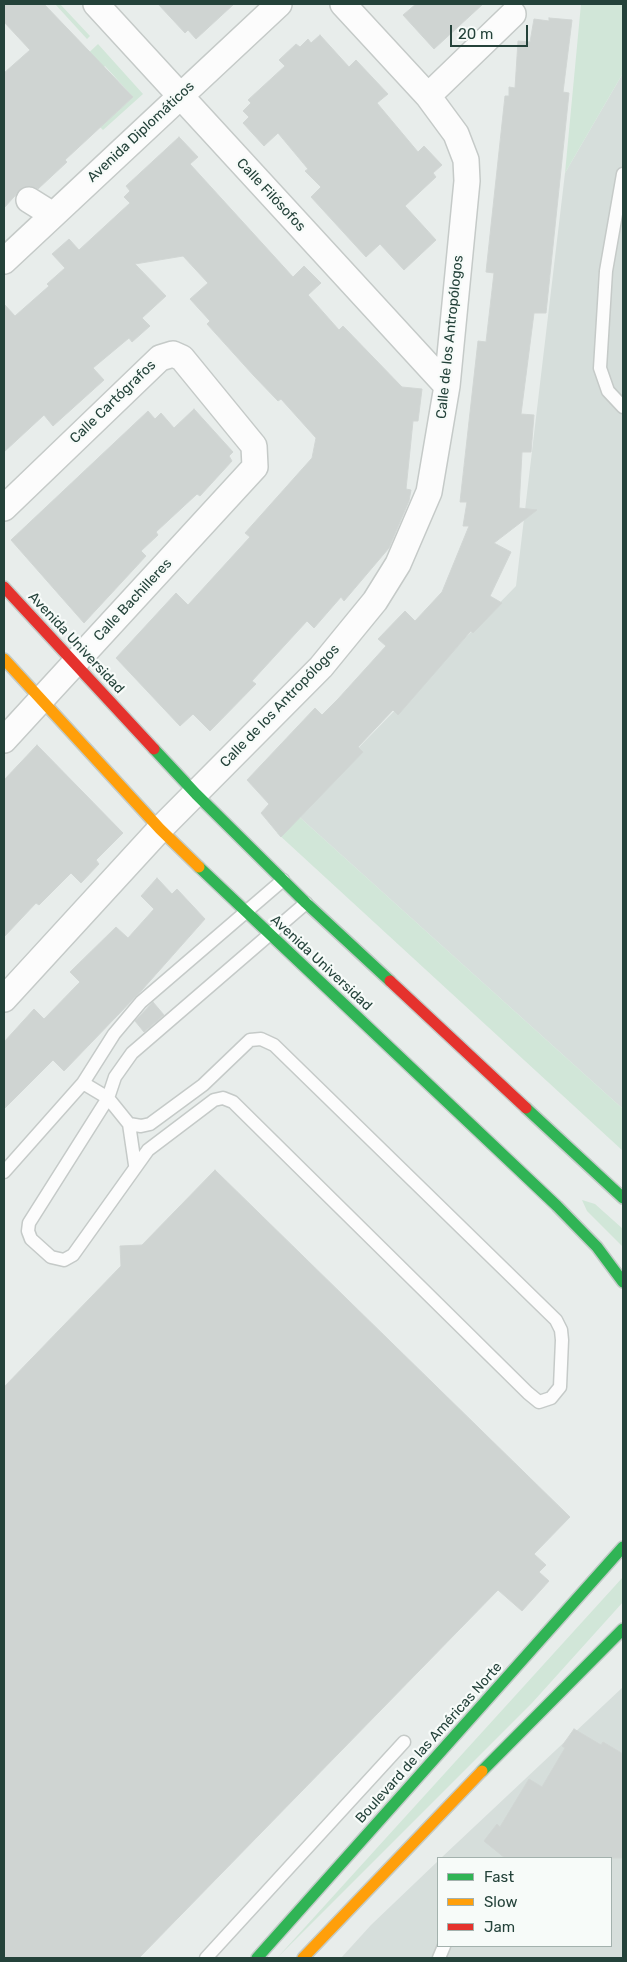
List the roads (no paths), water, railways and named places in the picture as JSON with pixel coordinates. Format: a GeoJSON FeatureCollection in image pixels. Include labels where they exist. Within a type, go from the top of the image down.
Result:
{"type":"FeatureCollection","features":[{"type":"Feature","properties":{"kind":"street","name":"Calle Filósofos"},"geometry":{"type":"LineString","coordinates":[[96,4],[447,386]]}},
{"type":"Feature","properties":{"kind":"street","name":"Avenida Diplomáticos"},"geometry":{"type":"LineString","coordinates":[[4,261],[279,4]]}},
{"type":"Feature","properties":{"kind":"street","name":"Calle de los Antropólogos"},"geometry":{"type":"LineString","coordinates":[[4,999],[160,829],[321,667],[375,601],[398,564],[429,492],[447,386],[467,181],[466,160],[456,134],[428,96],[343,4]]}},
{"type":"Feature","properties":{"kind":"street"},"geometry":{"type":"LineString","coordinates":[[428,96],[513,14]]}},
{"type":"Feature","properties":{"kind":"street"},"geometry":{"type":"LineString","coordinates":[[29,200],[53,215]]}},
{"type":"Feature","properties":{"kind":"street","name":"Calle Cartógrafos"},"geometry":{"type":"LineString","coordinates":[[4,508],[160,358],[173,354],[182,358],[254,446],[256,457]]}},
{"type":"Feature","properties":{"kind":"street","name":"Calle Bachilleres"},"geometry":{"type":"LineString","coordinates":[[4,740],[255,467],[256,457]]}},
{"type":"Feature","properties":{"kind":"street","name":"Avenida Universidad"},"geometry":{"type":"LineString","coordinates":[[4,587],[196,794],[306,903],[623,1198]]}},
{"type":"Feature","properties":{"kind":"street","name":"Avenida Universidad"},"geometry":{"type":"LineString","coordinates":[[4,659],[160,829],[270,936],[557,1206],[597,1247],[623,1282]]}},
{"type":"Feature","properties":{"kind":"street","name":"Boulevard de las Américas Norte"},"geometry":{"type":"LineString","coordinates":[[257,1958],[623,1547]]}},
{"type":"Feature","properties":{"kind":"street"},"geometry":{"type":"LineString","coordinates":[[303,1958],[525,1727],[623,1629]]}},
{"type":"Feature","properties":{"kind":"lane"},"geometry":{"type":"LineString","coordinates":[[623,174],[606,271],[600,368],[608,391],[623,407]]}},
{"type":"Feature","properties":{"kind":"lane"},"geometry":{"type":"LineString","coordinates":[[4,1172],[83,1083],[114,1034],[141,1002],[283,880]]}},
{"type":"Feature","properties":{"kind":"lane"},"geometry":{"type":"LineString","coordinates":[[128,1124],[141,1126],[150,1124],[203,1085],[250,1040],[261,1039],[274,1045],[556,1320],[562,1340],[560,1386],[551,1398],[540,1402],[528,1392],[233,1102],[223,1098],[214,1100],[148,1150],[135,1165],[120,1190],[73,1255],[64,1260],[51,1257],[31,1239],[28,1231],[29,1222],[108,1098],[115,1077],[132,1053],[306,903]]}},
{"type":"Feature","properties":{"kind":"lane"},"geometry":{"type":"LineString","coordinates":[[83,1083],[108,1098],[128,1124],[135,1165]]}},
{"type":"Feature","properties":{"kind":"lane"},"geometry":{"type":"LineString","coordinates":[[206,1958],[404,1742]]}}]}
